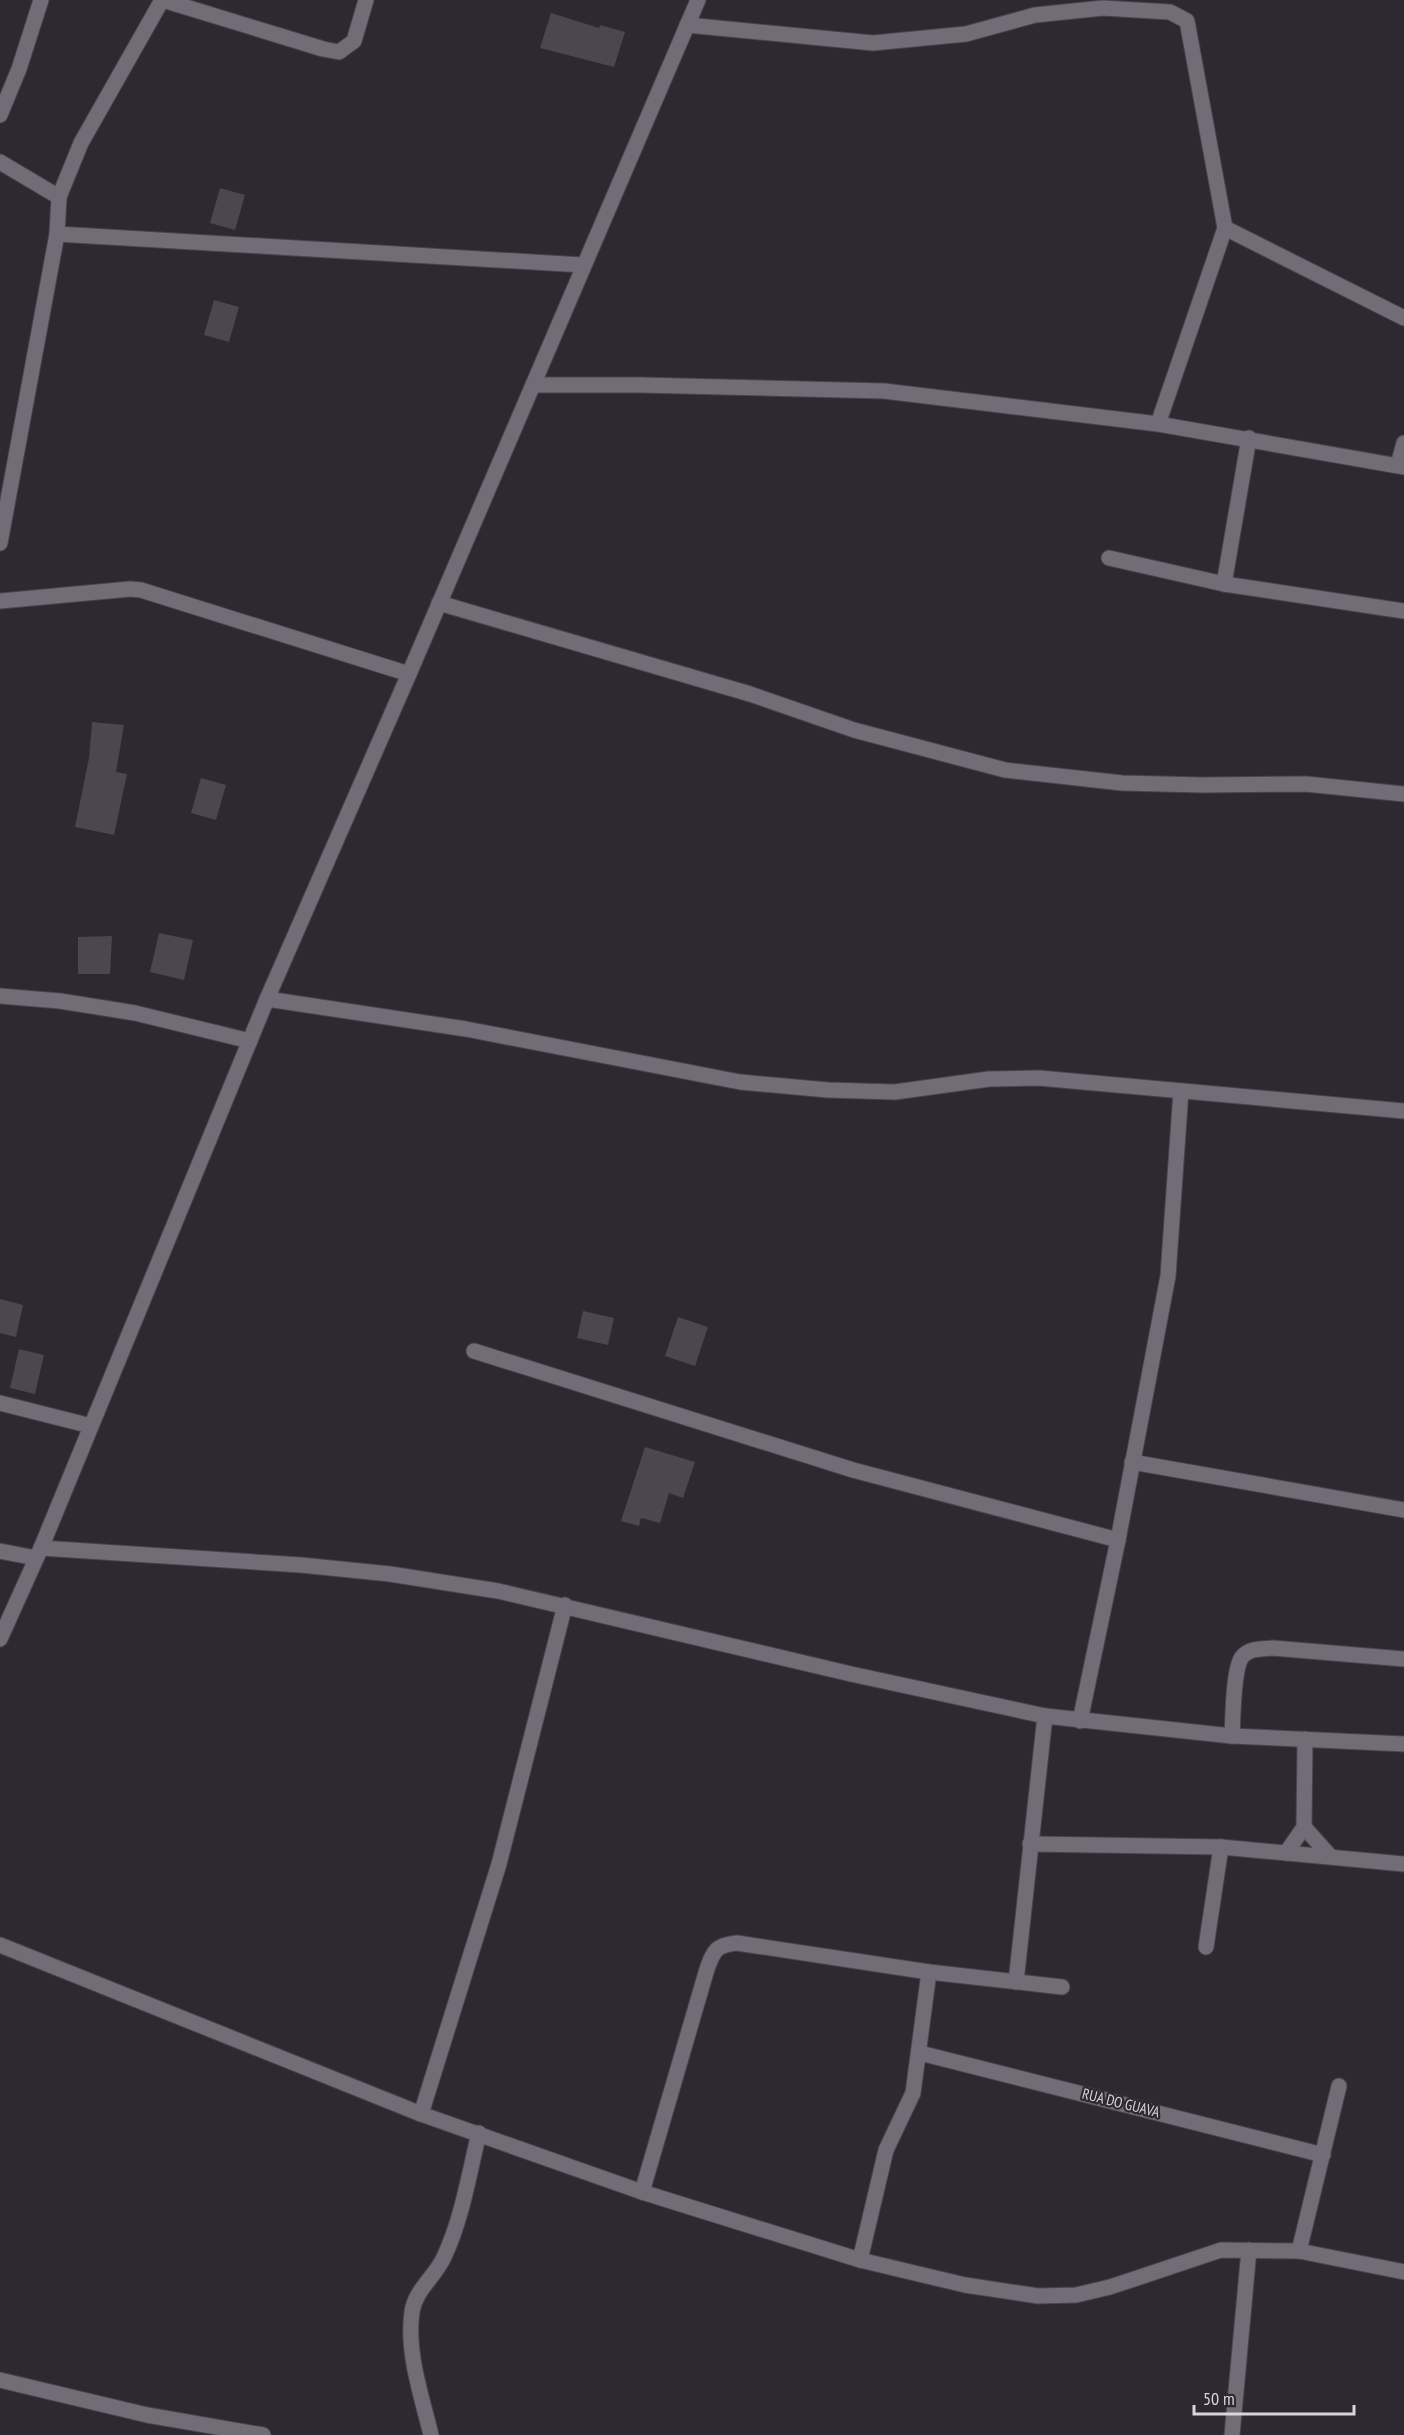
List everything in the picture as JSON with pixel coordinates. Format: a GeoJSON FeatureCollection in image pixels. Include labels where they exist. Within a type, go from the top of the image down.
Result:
{"type":"FeatureCollection","features":[{"type":"Feature","properties":{"kind":"street"},"geometry":{"type":"LineString","coordinates":[[0,115],[19,69],[41,0]]}},
{"type":"Feature","properties":{"kind":"street"},"geometry":{"type":"LineString","coordinates":[[0,543],[57,234],[59,197],[81,143],[162,0],[323,50],[339,52],[354,41],[366,0]]}},
{"type":"Feature","properties":{"kind":"street"},"geometry":{"type":"LineString","coordinates":[[0,1639],[39,1553],[267,999],[698,0]]}},
{"type":"Feature","properties":{"kind":"street"},"geometry":{"type":"LineString","coordinates":[[687,25],[873,43],[966,34],[1035,15],[1091,9],[1170,12],[1187,21],[1225,228],[1158,424]]}},
{"type":"Feature","properties":{"kind":"street"},"geometry":{"type":"LineString","coordinates":[[0,162],[59,197]]}},
{"type":"Feature","properties":{"kind":"street"},"geometry":{"type":"LineString","coordinates":[[1225,228],[1404,318]]}},
{"type":"Feature","properties":{"kind":"street"},"geometry":{"type":"LineString","coordinates":[[57,234],[584,265]]}},
{"type":"Feature","properties":{"kind":"street"},"geometry":{"type":"LineString","coordinates":[[533,385],[641,385],[884,391],[1158,424],[1250,438],[1401,466],[1404,443]]}},
{"type":"Feature","properties":{"kind":"street"},"geometry":{"type":"LineString","coordinates":[[1224,584],[1250,438]]}},
{"type":"Feature","properties":{"kind":"street"},"geometry":{"type":"LineString","coordinates":[[1109,558],[1224,584],[1404,611]]}},
{"type":"Feature","properties":{"kind":"street"},"geometry":{"type":"LineString","coordinates":[[0,601],[130,589],[141,590],[409,674]]}},
{"type":"Feature","properties":{"kind":"street"},"geometry":{"type":"LineString","coordinates":[[439,603],[750,694],[854,730],[1005,770],[1122,783],[1306,784],[1404,794]]}},
{"type":"Feature","properties":{"kind":"street"},"geometry":{"type":"LineString","coordinates":[[0,996],[60,1001],[135,1013],[250,1041]]}},
{"type":"Feature","properties":{"kind":"street"},"geometry":{"type":"LineString","coordinates":[[267,999],[466,1029],[740,1082],[828,1090],[895,1092],[989,1078],[1040,1078],[1403,1111]]}},
{"type":"Feature","properties":{"kind":"street"},"geometry":{"type":"LineString","coordinates":[[1080,1721],[1118,1540],[1168,1276],[1181,1091]]}},
{"type":"Feature","properties":{"kind":"street"},"geometry":{"type":"LineString","coordinates":[[474,1351],[853,1470],[1118,1540]]}},
{"type":"Feature","properties":{"kind":"street"},"geometry":{"type":"LineString","coordinates":[[0,1403],[91,1426]]}},
{"type":"Feature","properties":{"kind":"street"},"geometry":{"type":"LineString","coordinates":[[1132,1462],[1404,1510]]}},
{"type":"Feature","properties":{"kind":"street"},"geometry":{"type":"LineString","coordinates":[[0,1551],[301,1565],[390,1574],[498,1591],[565,1605],[851,1674],[1045,1716],[1232,1736],[1404,1744]]}},
{"type":"Feature","properties":{"kind":"street"},"geometry":{"type":"LineString","coordinates":[[421,2114],[499,1864],[565,1605]]}},
{"type":"Feature","properties":{"kind":"street"},"geometry":{"type":"LineString","coordinates":[[1232,1736],[1237,1668],[1242,1656],[1252,1650],[1273,1648],[1404,1659]]}},
{"type":"Feature","properties":{"kind":"street"},"geometry":{"type":"LineString","coordinates":[[1016,1982],[1045,1716]]}},
{"type":"Feature","properties":{"kind":"street"},"geometry":{"type":"LineString","coordinates":[[1286,1853],[1304,1827],[1305,1740]]}},
{"type":"Feature","properties":{"kind":"street"},"geometry":{"type":"LineString","coordinates":[[1304,1827],[1330,1856]]}},
{"type":"Feature","properties":{"kind":"street"},"geometry":{"type":"LineString","coordinates":[[1030,1844],[1221,1847],[1404,1864]]}},
{"type":"Feature","properties":{"kind":"street"},"geometry":{"type":"LineString","coordinates":[[1206,1947],[1221,1847]]}},
{"type":"Feature","properties":{"kind":"street"},"geometry":{"type":"LineString","coordinates":[[642,2192],[707,1969],[716,1949],[723,1944],[738,1943],[929,1972],[1062,1987]]}},
{"type":"Feature","properties":{"kind":"street"},"geometry":{"type":"LineString","coordinates":[[0,1945],[421,2114],[642,2192],[860,2260],[966,2285],[1038,2296],[1076,2295],[1110,2287],[1221,2250],[1299,2251],[1404,2272]]}},
{"type":"Feature","properties":{"kind":"street"},"geometry":{"type":"LineString","coordinates":[[860,2260],[886,2150],[913,2093],[929,1972]]}},
{"type":"Feature","properties":{"kind":"street","name":"RUA DO GUAVA"},"geometry":{"type":"LineString","coordinates":[[920,2053],[1323,2155]]}},
{"type":"Feature","properties":{"kind":"street"},"geometry":{"type":"LineString","coordinates":[[1299,2251],[1339,2086]]}},
{"type":"Feature","properties":{"kind":"street"},"geometry":{"type":"LineString","coordinates":[[432,2435],[413,2351],[412,2311],[418,2294],[435,2274],[444,2258],[452,2237],[479,2133]]}},
{"type":"Feature","properties":{"kind":"street"},"geometry":{"type":"LineString","coordinates":[[1232,2435],[1249,2250]]}},
{"type":"Feature","properties":{"kind":"street"},"geometry":{"type":"LineString","coordinates":[[0,2380],[147,2415],[263,2435]]}},
{"type":"Feature","properties":{"kind":"building"},"geometry":{"type":"Polygon","coordinates":[[[551,13],[599,28],[600,25],[625,32],[614,67],[540,48],[551,13]]]}},
{"type":"Feature","properties":{"kind":"building"},"geometry":{"type":"Polygon","coordinates":[[[220,188],[245,195],[235,230],[210,223],[220,188]]]}},
{"type":"Feature","properties":{"kind":"building"},"geometry":{"type":"Polygon","coordinates":[[[214,300],[239,307],[229,342],[204,335],[214,300]]]}},
{"type":"Feature","properties":{"kind":"building"},"geometry":{"type":"Polygon","coordinates":[[[92,722],[124,725],[116,772],[127,774],[114,835],[75,827],[89,758],[92,722]]]}},
{"type":"Feature","properties":{"kind":"building"},"geometry":{"type":"Polygon","coordinates":[[[201,778],[226,785],[216,820],[191,813],[201,778]]]}},
{"type":"Feature","properties":{"kind":"building"},"geometry":{"type":"Polygon","coordinates":[[[159,933],[193,940],[184,980],[150,972],[159,933]]]}},
{"type":"Feature","properties":{"kind":"building"},"geometry":{"type":"Polygon","coordinates":[[[112,936],[110,974],[78,974],[78,937],[112,936]]]}},
{"type":"Feature","properties":{"kind":"building"},"geometry":{"type":"Polygon","coordinates":[[[0,1299],[23,1305],[16,1337],[0,1333],[0,1299]]]}},
{"type":"Feature","properties":{"kind":"building"},"geometry":{"type":"Polygon","coordinates":[[[583,1311],[614,1318],[608,1345],[577,1338],[583,1311]]]}},
{"type":"Feature","properties":{"kind":"building"},"geometry":{"type":"Polygon","coordinates":[[[678,1317],[708,1327],[695,1366],[665,1356],[678,1317]]]}},
{"type":"Feature","properties":{"kind":"building"},"geometry":{"type":"Polygon","coordinates":[[[19,1349],[44,1355],[35,1394],[10,1388],[19,1349]]]}},
{"type":"Feature","properties":{"kind":"building"},"geometry":{"type":"Polygon","coordinates":[[[645,1447],[695,1462],[683,1498],[669,1493],[660,1523],[641,1518],[639,1526],[621,1521],[645,1447]]]}}]}
